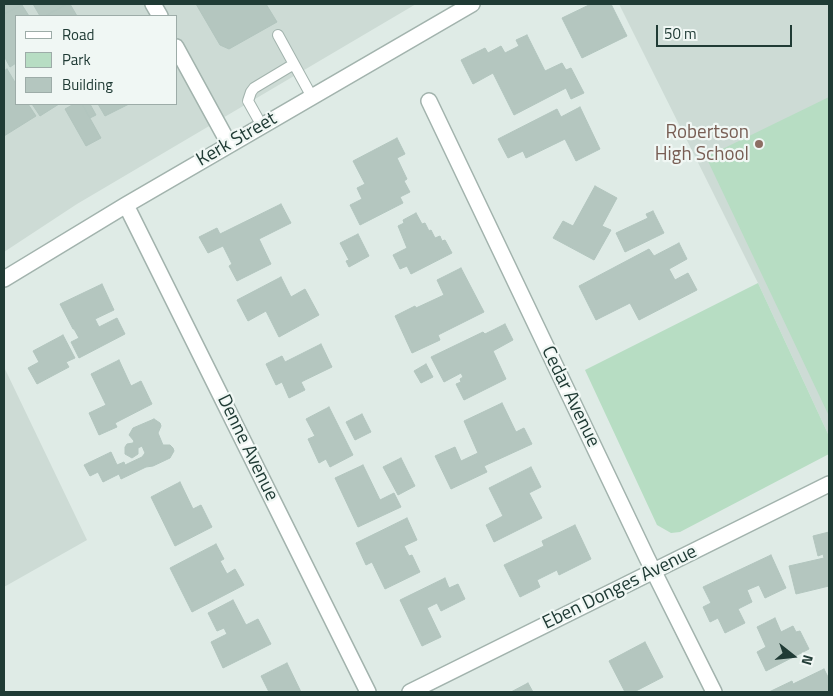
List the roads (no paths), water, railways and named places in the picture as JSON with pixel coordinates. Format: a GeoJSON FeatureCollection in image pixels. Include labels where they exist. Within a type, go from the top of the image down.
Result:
{"type":"FeatureCollection","features":[{"type":"Feature","properties":{"kind":"street"},"geometry":{"type":"LineString","coordinates":[[153,4],[159,15]]}},
{"type":"Feature","properties":{"kind":"street","name":"Kerk Street"},"geometry":{"type":"LineString","coordinates":[[4,279],[229,144],[312,97],[452,9],[472,4]]}},
{"type":"Feature","properties":{"kind":"street"},"geometry":{"type":"LineString","coordinates":[[178,51],[229,144]]}},
{"type":"Feature","properties":{"kind":"street","name":"Cedar Avenue"},"geometry":{"type":"LineString","coordinates":[[429,101],[714,692]]}},
{"type":"Feature","properties":{"kind":"street","name":"Denne Avenue"},"geometry":{"type":"LineString","coordinates":[[126,205],[368,692]]}},
{"type":"Feature","properties":{"kind":"street","name":"Eben Donges Avenue"},"geometry":{"type":"LineString","coordinates":[[410,692],[829,484]]}},
{"type":"Feature","properties":{"kind":"lane"},"geometry":{"type":"LineString","coordinates":[[278,35],[312,97]]}},
{"type":"Feature","properties":{"kind":"lane"},"geometry":{"type":"LineString","coordinates":[[262,126],[248,101],[251,92],[254,88],[294,64]]}},
{"type":"Feature","properties":{"kind":"place","name":"Robertson High School"},"geometry":{"type":"Point","coordinates":[759,144]}}]}
